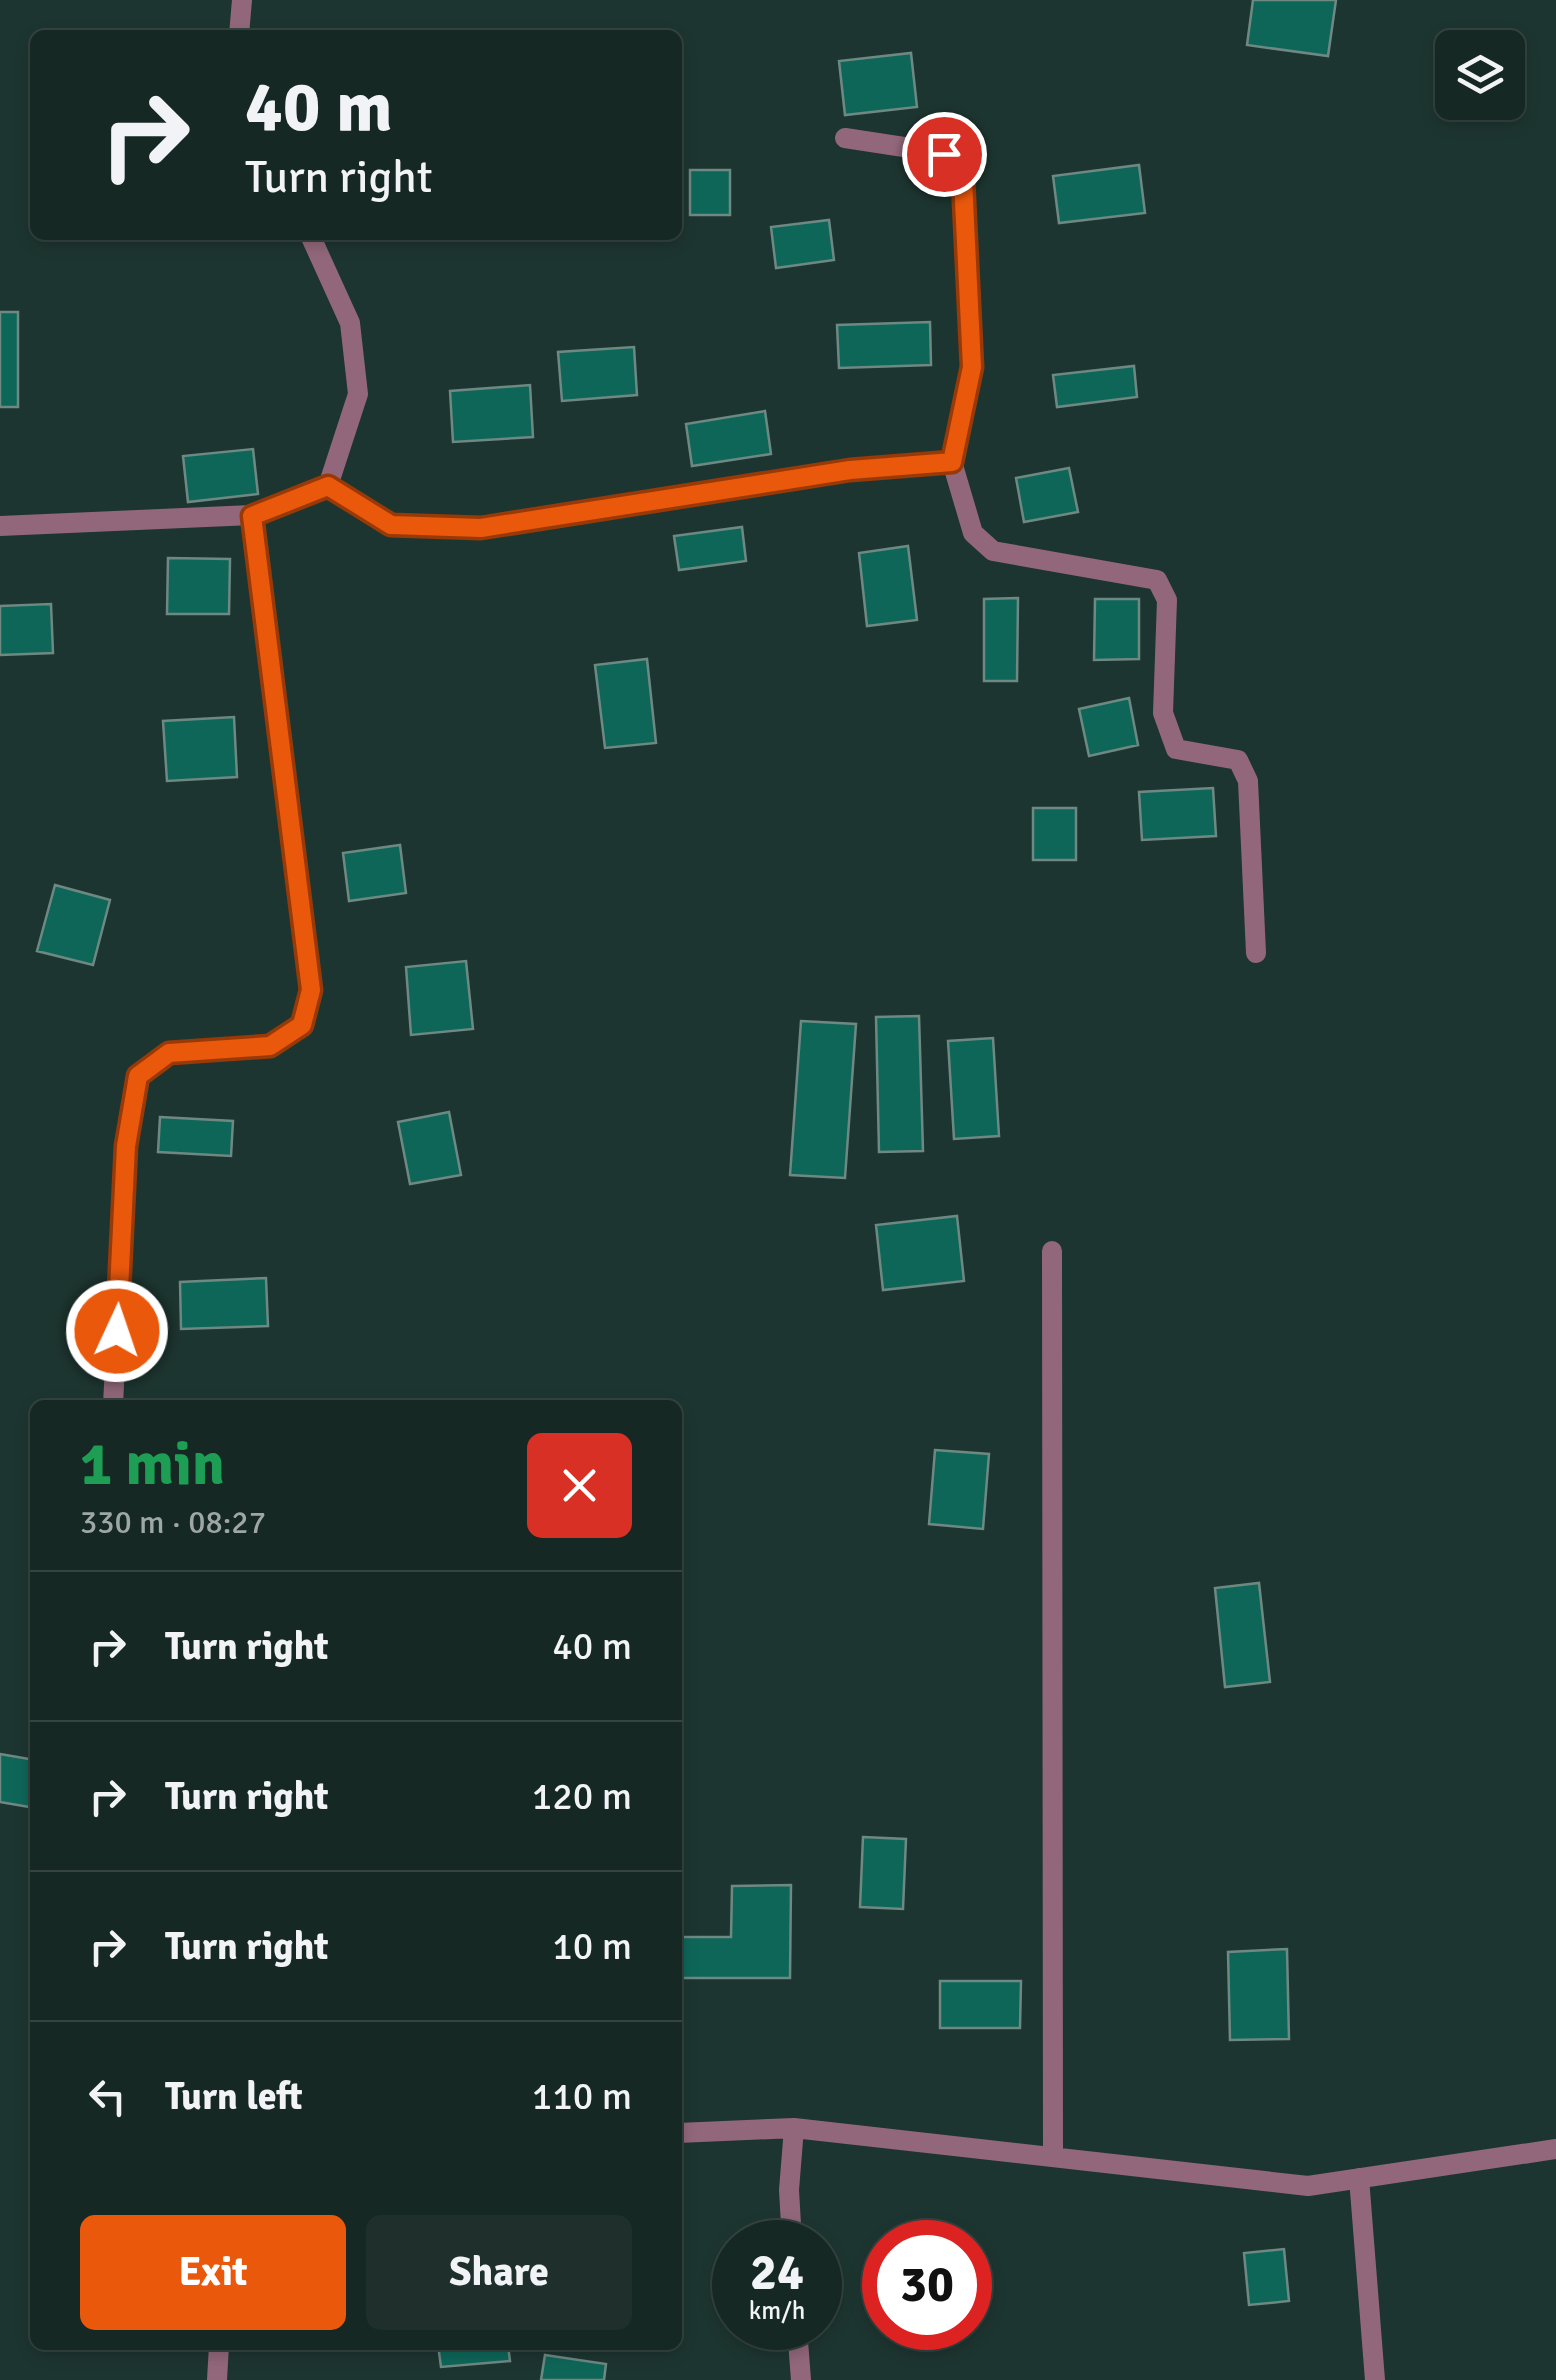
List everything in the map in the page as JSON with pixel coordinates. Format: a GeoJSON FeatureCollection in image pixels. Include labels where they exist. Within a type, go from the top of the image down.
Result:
{"type":"FeatureCollection","features":[{"type":"Feature","properties":{"kind":"street"},"geometry":{"type":"LineString","coordinates":[[239,30],[242,0]]}},
{"type":"Feature","properties":{"kind":"street"},"geometry":{"type":"LineString","coordinates":[[846,138],[944,154],[963,180],[972,367],[952,462],[974,532],[994,552],[1157,580],[1167,600],[1163,713],[1176,749],[1238,760],[1248,782],[1256,953]]}},
{"type":"Feature","properties":{"kind":"street"},"geometry":{"type":"LineString","coordinates":[[312,240],[350,322],[358,394],[328,486]]}},
{"type":"Feature","properties":{"kind":"street"},"geometry":{"type":"LineString","coordinates":[[328,486],[391,525],[481,528],[850,470],[952,462]]}},
{"type":"Feature","properties":{"kind":"street"},"geometry":{"type":"LineString","coordinates":[[0,526],[252,516],[328,486]]}},
{"type":"Feature","properties":{"kind":"street"},"geometry":{"type":"LineString","coordinates":[[113,1400],[126,1146],[138,1076],[169,1053],[270,1046],[302,1025],[311,990],[252,516]]}},
{"type":"Feature","properties":{"kind":"street"},"geometry":{"type":"LineString","coordinates":[[1052,1251],[1053,2157]]}},
{"type":"Feature","properties":{"kind":"street"},"geometry":{"type":"LineString","coordinates":[[791,2220],[794,2128]]}},
{"type":"Feature","properties":{"kind":"street"},"geometry":{"type":"LineString","coordinates":[[682,2132],[794,2128],[1308,2186],[1556,2149]]}},
{"type":"Feature","properties":{"kind":"street"},"geometry":{"type":"LineString","coordinates":[[1359,2178],[1375,2380]]}},
{"type":"Feature","properties":{"kind":"street"},"geometry":{"type":"LineString","coordinates":[[217,2380],[220,2350]]}},
{"type":"Feature","properties":{"kind":"street"},"geometry":{"type":"LineString","coordinates":[[799,2350],[801,2380]]}},
{"type":"Feature","properties":{"kind":"building"},"geometry":{"type":"Polygon","coordinates":[[[1253,0],[1336,0],[1328,56],[1247,45],[1253,0]]]}},
{"type":"Feature","properties":{"kind":"building"},"geometry":{"type":"Polygon","coordinates":[[[911,53],[917,107],[845,115],[839,61],[911,53]]]}},
{"type":"Feature","properties":{"kind":"building"},"geometry":{"type":"Polygon","coordinates":[[[1139,165],[1145,213],[1059,223],[1053,176],[1139,165]]]}},
{"type":"Feature","properties":{"kind":"building"},"geometry":{"type":"Polygon","coordinates":[[[690,170],[730,170],[730,215],[690,215],[690,170]]]}},
{"type":"Feature","properties":{"kind":"building"},"geometry":{"type":"Polygon","coordinates":[[[829,220],[834,260],[776,268],[771,227],[829,220]]]}},
{"type":"Feature","properties":{"kind":"building"},"geometry":{"type":"Polygon","coordinates":[[[0,312],[18,312],[18,407],[0,407],[0,312]]]}},
{"type":"Feature","properties":{"kind":"building"},"geometry":{"type":"Polygon","coordinates":[[[930,322],[931,365],[839,368],[837,325],[930,322]]]}},
{"type":"Feature","properties":{"kind":"building"},"geometry":{"type":"Polygon","coordinates":[[[634,347],[637,395],[562,401],[558,352],[634,347]]]}},
{"type":"Feature","properties":{"kind":"building"},"geometry":{"type":"Polygon","coordinates":[[[1134,366],[1137,397],[1057,407],[1053,375],[1134,366]]]}},
{"type":"Feature","properties":{"kind":"building"},"geometry":{"type":"Polygon","coordinates":[[[530,385],[533,437],[453,442],[450,391],[530,385]]]}},
{"type":"Feature","properties":{"kind":"building"},"geometry":{"type":"Polygon","coordinates":[[[765,411],[771,454],[692,466],[686,424],[765,411]]]}},
{"type":"Feature","properties":{"kind":"building"},"geometry":{"type":"Polygon","coordinates":[[[253,449],[258,494],[188,502],[183,456],[253,449]]]}},
{"type":"Feature","properties":{"kind":"building"},"geometry":{"type":"Polygon","coordinates":[[[1069,468],[1078,512],[1024,522],[1016,478],[1069,468]]]}},
{"type":"Feature","properties":{"kind":"building"},"geometry":{"type":"Polygon","coordinates":[[[742,527],[746,561],[679,570],[674,536],[742,527]]]}},
{"type":"Feature","properties":{"kind":"building"},"geometry":{"type":"Polygon","coordinates":[[[908,546],[917,620],[867,626],[859,553],[908,546]]]}},
{"type":"Feature","properties":{"kind":"building"},"geometry":{"type":"Polygon","coordinates":[[[168,558],[230,559],[229,614],[167,614],[168,558]]]}},
{"type":"Feature","properties":{"kind":"building"},"geometry":{"type":"Polygon","coordinates":[[[1018,598],[1017,681],[984,681],[984,599],[1018,598]]]}},
{"type":"Feature","properties":{"kind":"building"},"geometry":{"type":"Polygon","coordinates":[[[1095,599],[1139,599],[1139,659],[1094,660],[1095,599]]]}},
{"type":"Feature","properties":{"kind":"building"},"geometry":{"type":"Polygon","coordinates":[[[51,604],[53,653],[0,655],[0,606],[51,604]]]}},
{"type":"Feature","properties":{"kind":"building"},"geometry":{"type":"Polygon","coordinates":[[[647,659],[656,743],[605,748],[595,665],[647,659]]]}},
{"type":"Feature","properties":{"kind":"building"},"geometry":{"type":"Polygon","coordinates":[[[1129,698],[1138,745],[1089,756],[1079,709],[1129,698]]]}},
{"type":"Feature","properties":{"kind":"building"},"geometry":{"type":"Polygon","coordinates":[[[234,717],[237,777],[167,781],[163,721],[234,717]]]}},
{"type":"Feature","properties":{"kind":"building"},"geometry":{"type":"Polygon","coordinates":[[[1213,788],[1216,836],[1142,840],[1139,792],[1213,788]]]}},
{"type":"Feature","properties":{"kind":"building"},"geometry":{"type":"Polygon","coordinates":[[[1033,808],[1076,808],[1076,860],[1033,860],[1033,808]]]}},
{"type":"Feature","properties":{"kind":"building"},"geometry":{"type":"Polygon","coordinates":[[[400,845],[406,893],[349,901],[343,853],[400,845]]]}},
{"type":"Feature","properties":{"kind":"building"},"geometry":{"type":"Polygon","coordinates":[[[55,885],[110,900],[93,965],[37,951],[55,885]]]}},
{"type":"Feature","properties":{"kind":"building"},"geometry":{"type":"Polygon","coordinates":[[[466,961],[473,1029],[411,1035],[406,967],[466,961]]]}},
{"type":"Feature","properties":{"kind":"building"},"geometry":{"type":"Polygon","coordinates":[[[919,1016],[923,1151],[879,1152],[876,1017],[919,1016]]]}},
{"type":"Feature","properties":{"kind":"building"},"geometry":{"type":"Polygon","coordinates":[[[801,1021],[856,1024],[845,1178],[790,1175],[801,1021]]]}},
{"type":"Feature","properties":{"kind":"building"},"geometry":{"type":"Polygon","coordinates":[[[993,1038],[999,1136],[954,1139],[948,1041],[993,1038]]]}},
{"type":"Feature","properties":{"kind":"building"},"geometry":{"type":"Polygon","coordinates":[[[449,1112],[461,1175],[410,1184],[398,1122],[449,1112]]]}},
{"type":"Feature","properties":{"kind":"building"},"geometry":{"type":"Polygon","coordinates":[[[160,1117],[233,1121],[231,1156],[158,1152],[160,1117]]]}},
{"type":"Feature","properties":{"kind":"building"},"geometry":{"type":"Polygon","coordinates":[[[957,1216],[964,1281],[883,1290],[876,1225],[957,1216]]]}},
{"type":"Feature","properties":{"kind":"building"},"geometry":{"type":"Polygon","coordinates":[[[266,1278],[268,1326],[181,1329],[180,1282],[266,1278]]]}},
{"type":"Feature","properties":{"kind":"building"},"geometry":{"type":"Polygon","coordinates":[[[935,1450],[989,1454],[983,1529],[929,1524],[935,1450]]]}},
{"type":"Feature","properties":{"kind":"building"},"geometry":{"type":"Polygon","coordinates":[[[1259,1583],[1270,1682],[1225,1687],[1215,1588],[1259,1583]]]}},
{"type":"Feature","properties":{"kind":"building"},"geometry":{"type":"Polygon","coordinates":[[[0,1754],[30,1759],[30,1807],[0,1802],[0,1754]]]}},
{"type":"Feature","properties":{"kind":"building"},"geometry":{"type":"Polygon","coordinates":[[[863,1837],[906,1839],[903,1909],[860,1907],[863,1837]]]}},
{"type":"Feature","properties":{"kind":"building"},"geometry":{"type":"Polygon","coordinates":[[[791,1885],[790,1978],[682,1978],[682,1937],[731,1937],[732,1886],[791,1885]]]}},
{"type":"Feature","properties":{"kind":"building"},"geometry":{"type":"Polygon","coordinates":[[[1287,1949],[1289,2039],[1230,2040],[1228,1952],[1287,1949]]]}},
{"type":"Feature","properties":{"kind":"building"},"geometry":{"type":"Polygon","coordinates":[[[940,1981],[1021,1981],[1020,2028],[940,2028],[940,1981]]]}},
{"type":"Feature","properties":{"kind":"building"},"geometry":{"type":"Polygon","coordinates":[[[1284,2249],[1289,2301],[1249,2305],[1244,2253],[1284,2249]]]}},
{"type":"Feature","properties":{"kind":"building"},"geometry":{"type":"Polygon","coordinates":[[[439,2350],[509,2350],[510,2361],[441,2367],[439,2350]]]}},
{"type":"Feature","properties":{"kind":"building"},"geometry":{"type":"Polygon","coordinates":[[[545,2355],[606,2364],[604,2380],[541,2380],[545,2355]]]}},
{"type":"Feature","properties":{"kind":"route"},"geometry":{"type":"LineString","coordinates":[[117,1331],[126,1146],[138,1076],[169,1053],[270,1046],[302,1025],[311,990],[252,516],[328,486],[391,525],[481,528],[850,470],[952,462],[972,367],[963,180],[944,154]]}}]}
